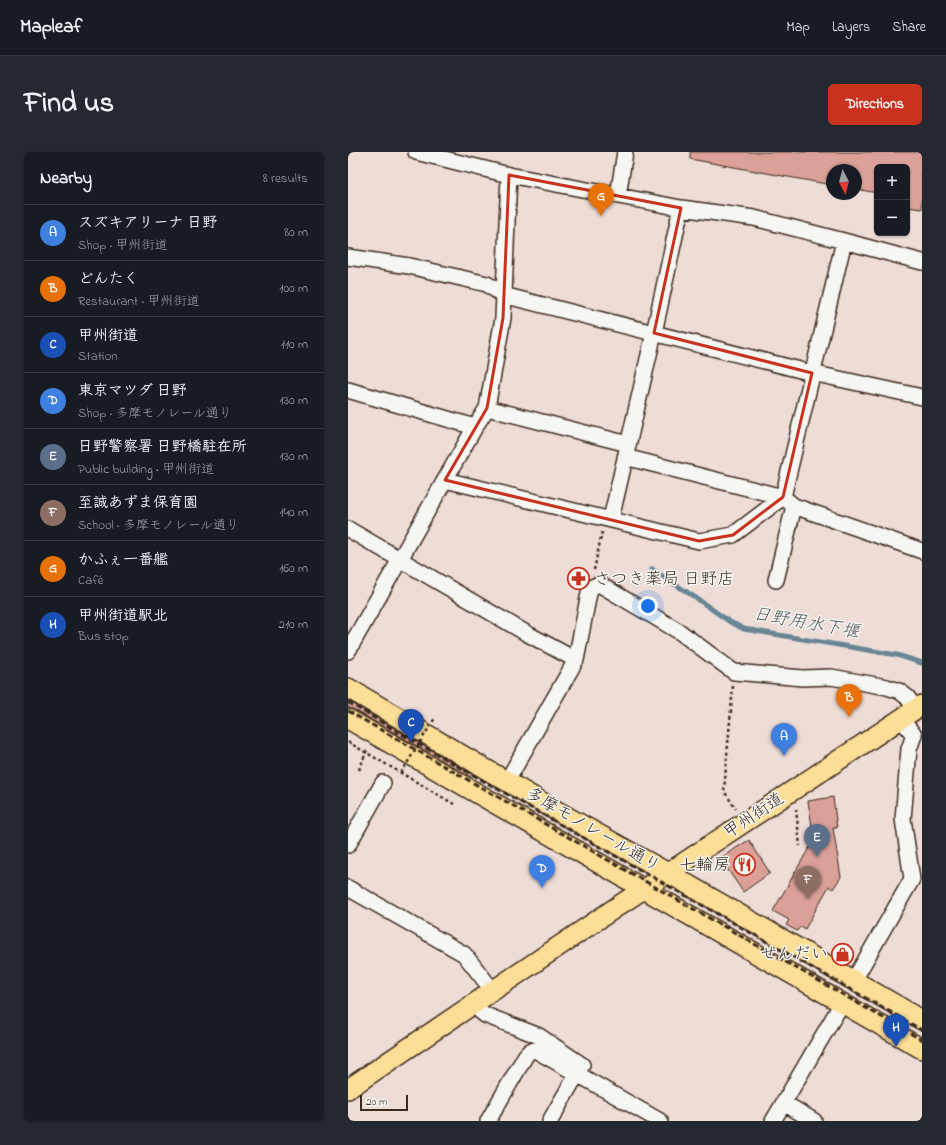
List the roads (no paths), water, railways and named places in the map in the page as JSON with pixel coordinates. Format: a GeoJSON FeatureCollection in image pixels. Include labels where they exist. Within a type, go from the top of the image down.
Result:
{"type":"FeatureCollection","features":[{"type":"Feature","properties":{"kind":"main road","name":"多摩モノレール通り"},"geometry":{"type":"LineString","coordinates":[[348,688],[557,811],[668,873],[922,1020]]}},
{"type":"Feature","properties":{"kind":"main road","name":"甲州街道"},"geometry":{"type":"LineString","coordinates":[[348,1089],[644,889],[913,711]]}},
{"type":"Feature","properties":{"kind":"main road","name":"多摩モノレール通り"},"geometry":{"type":"LineString","coordinates":[[348,719],[401,751],[644,889],[922,1050]]}},
{"type":"Feature","properties":{"kind":"street"},"geometry":{"type":"LineString","coordinates":[[416,152],[509,175],[681,208],[754,218],[922,262]]}},
{"type":"Feature","properties":{"kind":"street"},"geometry":{"type":"LineString","coordinates":[[618,196],[625,152]]}},
{"type":"Feature","properties":{"kind":"street"},"geometry":{"type":"LineString","coordinates":[[348,650],[487,408],[503,318],[509,175]]}},
{"type":"Feature","properties":{"kind":"street"},"geometry":{"type":"LineString","coordinates":[[608,518],[627,450],[681,208]]}},
{"type":"Feature","properties":{"kind":"street"},"geometry":{"type":"LineString","coordinates":[[776,580],[812,373],[844,241]]}},
{"type":"Feature","properties":{"kind":"street"},"geometry":{"type":"LineString","coordinates":[[348,257],[409,266],[487,284],[504,295],[812,373],[922,397]]}},
{"type":"Feature","properties":{"kind":"street"},"geometry":{"type":"LineString","coordinates":[[348,390],[475,427]]}},
{"type":"Feature","properties":{"kind":"street"},"geometry":{"type":"LineString","coordinates":[[487,408],[627,450],[789,502],[922,551]]}},
{"type":"Feature","properties":{"kind":"street"},"geometry":{"type":"LineString","coordinates":[[445,480],[699,540],[733,535],[789,502]]}},
{"type":"Feature","properties":{"kind":"street"},"geometry":{"type":"LineString","coordinates":[[348,530],[526,633],[576,660]]}},
{"type":"Feature","properties":{"kind":"street"},"geometry":{"type":"LineString","coordinates":[[507,781],[576,660],[590,588],[599,584],[680,632],[734,672],[803,678],[831,677],[887,687],[899,691],[907,697],[913,711],[918,736],[909,749],[903,819],[917,882],[854,980]]}},
{"type":"Feature","properties":{"kind":"street"},"geometry":{"type":"LineString","coordinates":[[348,845],[383,783]]}},
{"type":"Feature","properties":{"kind":"street"},"geometry":{"type":"LineString","coordinates":[[348,888],[464,954],[494,990]]}},
{"type":"Feature","properties":{"kind":"street"},"geometry":{"type":"LineString","coordinates":[[774,1121],[842,1003]]}},
{"type":"Feature","properties":{"kind":"street"},"geometry":{"type":"LineString","coordinates":[[473,1004],[485,1015],[539,1036],[582,1065],[550,1121]]}},
{"type":"Feature","properties":{"kind":"street"},"geometry":{"type":"LineString","coordinates":[[488,1121],[526,1055],[530,1051],[535,1050],[660,1121]]}},
{"type":"Feature","properties":{"kind":"street"},"geometry":{"type":"LineString","coordinates":[[784,1103],[814,1121]]}},
{"type":"Feature","properties":{"kind":"waterway","name":"日野用水下堰"},"geometry":{"type":"LineString","coordinates":[[652,569],[730,622],[744,629],[897,655],[922,663]]}},
{"type":"Feature","properties":{"kind":"railway"},"geometry":{"type":"LineString","coordinates":[[348,702],[401,734],[922,1030]]}},
{"type":"Feature","properties":{"kind":"railway"},"geometry":{"type":"LineString","coordinates":[[348,711],[922,1040]]}},
{"type":"Feature","properties":{"kind":"place","name":"かふぇ一番艦"},"geometry":{"type":"Point","coordinates":[601,216]}},
{"type":"Feature","properties":{"kind":"place","name":"さつき薬局 日野店"},"geometry":{"type":"Point","coordinates":[578,579]}},
{"type":"Feature","properties":{"kind":"place","name":"どんたく"},"geometry":{"type":"Point","coordinates":[849,717]}},
{"type":"Feature","properties":{"kind":"place","name":"甲州街道"},"geometry":{"type":"Point","coordinates":[411,742]}},
{"type":"Feature","properties":{"kind":"place","name":"スズキアリーナ 日野"},"geometry":{"type":"Point","coordinates":[784,756]}},
{"type":"Feature","properties":{"kind":"place","name":"日野警察署 日野橋駐在所"},"geometry":{"type":"Point","coordinates":[817,857]}},
{"type":"Feature","properties":{"kind":"place","name":"七輪房"},"geometry":{"type":"Point","coordinates":[745,865]}},
{"type":"Feature","properties":{"kind":"place","name":"東京マツダ 日野"},"geometry":{"type":"Point","coordinates":[542,888]}},
{"type":"Feature","properties":{"kind":"place","name":"至誠あずま保育園"},"geometry":{"type":"Point","coordinates":[808,899]}},
{"type":"Feature","properties":{"kind":"place","name":"せんだい"},"geometry":{"type":"Point","coordinates":[843,954]}},
{"type":"Feature","properties":{"kind":"place","name":"甲州街道駅北"},"geometry":{"type":"Point","coordinates":[896,1047]}}]}
